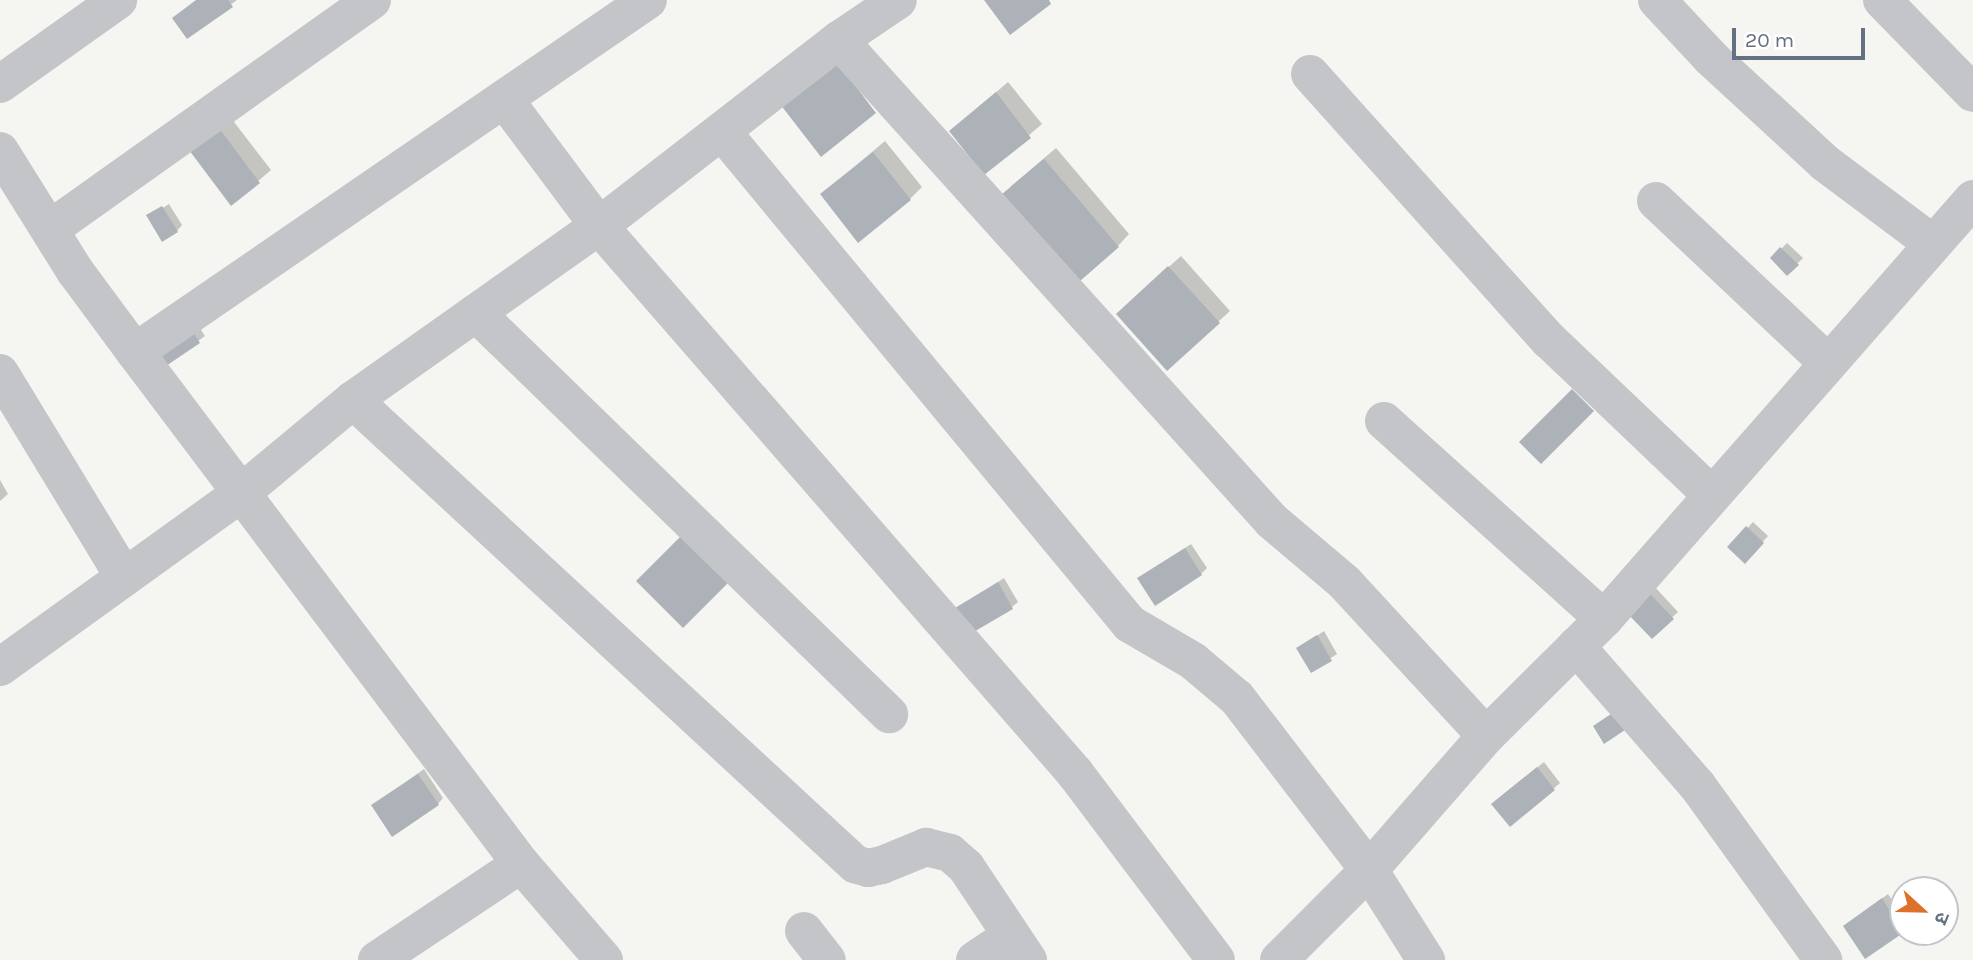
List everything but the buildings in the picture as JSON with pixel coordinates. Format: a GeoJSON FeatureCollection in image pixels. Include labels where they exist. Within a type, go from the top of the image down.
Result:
{"type":"FeatureCollection","features":[{"type":"Feature","properties":{"kind":"street"},"geometry":{"type":"LineString","coordinates":[[0,84],[118,0]]}},
{"type":"Feature","properties":{"kind":"street"},"geometry":{"type":"LineString","coordinates":[[50,229],[372,0]]}},
{"type":"Feature","properties":{"kind":"street"},"geometry":{"type":"LineString","coordinates":[[135,352],[648,0]]}},
{"type":"Feature","properties":{"kind":"street"},"geometry":{"type":"LineString","coordinates":[[2,660],[241,493],[353,400],[599,226],[724,134],[839,40],[898,0]]}},
{"type":"Feature","properties":{"kind":"street"},"geometry":{"type":"LineString","coordinates":[[1657,0],[1711,58],[1825,163],[1932,243]]}},
{"type":"Feature","properties":{"kind":"street"},"geometry":{"type":"LineString","coordinates":[[1882,0],[1973,93]]}},
{"type":"Feature","properties":{"kind":"street"},"geometry":{"type":"LineString","coordinates":[[839,40],[1272,521],[1345,583],[1486,736]]}},
{"type":"Feature","properties":{"kind":"street"},"geometry":{"type":"LineString","coordinates":[[1310,74],[1549,340],[1712,495]]}},
{"type":"Feature","properties":{"kind":"street"},"geometry":{"type":"LineString","coordinates":[[505,99],[599,226],[1074,773],[1216,960]]}},
{"type":"Feature","properties":{"kind":"street"},"geometry":{"type":"LineString","coordinates":[[724,134],[1130,624],[1193,662],[1237,698],[1369,870],[1426,960]]}},
{"type":"Feature","properties":{"kind":"street"},"geometry":{"type":"LineString","coordinates":[[0,151],[135,352],[520,864],[604,960]]}},
{"type":"Feature","properties":{"kind":"street"},"geometry":{"type":"LineString","coordinates":[[1283,958],[1369,870],[1486,736],[1604,619],[1973,199]]}},
{"type":"Feature","properties":{"kind":"street"},"geometry":{"type":"LineString","coordinates":[[1656,201],[1828,363]]}},
{"type":"Feature","properties":{"kind":"street"},"geometry":{"type":"LineString","coordinates":[[476,313],[889,713]]}},
{"type":"Feature","properties":{"kind":"street"},"geometry":{"type":"LineString","coordinates":[[0,373],[124,577]]}},
{"type":"Feature","properties":{"kind":"street"},"geometry":{"type":"LineString","coordinates":[[353,400],[855,864],[868,868],[882,865],[926,847],[950,853],[966,867],[1020,948],[975,960]]}},
{"type":"Feature","properties":{"kind":"street"},"geometry":{"type":"LineString","coordinates":[[1384,421],[1604,619]]}},
{"type":"Feature","properties":{"kind":"street"},"geometry":{"type":"LineString","coordinates":[[1576,646],[1697,785],[1811,956]]}},
{"type":"Feature","properties":{"kind":"street"},"geometry":{"type":"LineString","coordinates":[[377,960],[416,950],[520,864]]}}]}
